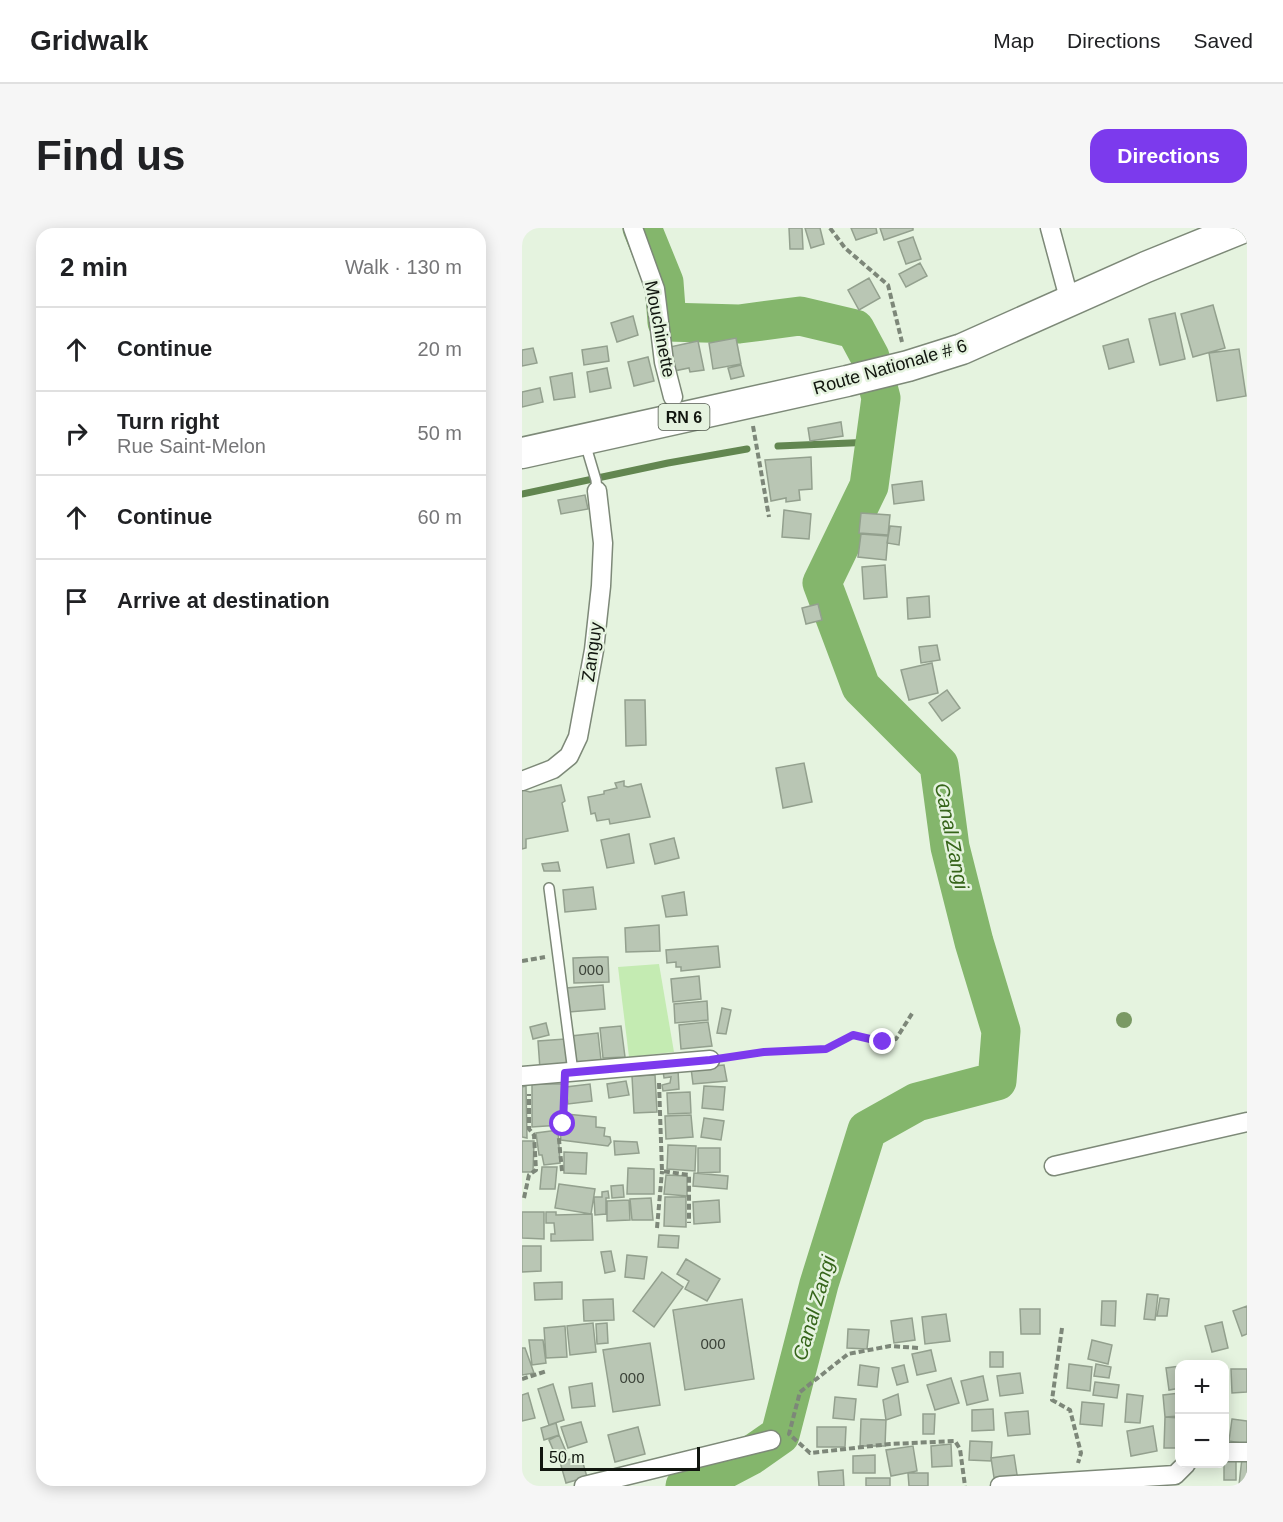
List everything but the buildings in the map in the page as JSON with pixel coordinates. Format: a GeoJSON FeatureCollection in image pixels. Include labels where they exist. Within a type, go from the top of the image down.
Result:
{"type":"FeatureCollection","features":[{"type":"Feature","properties":{"kind":"main road","name":"Route Nationale # 6"},"geometry":{"type":"LineString","coordinates":[[522,453],[847,381],[901,368],[962,349],[1146,267],[1242,228]]}},
{"type":"Feature","properties":{"kind":"street","name":"Mouchinette"},"geometry":{"type":"LineString","coordinates":[[633,228],[655,289],[664,362],[673,397]]}},
{"type":"Feature","properties":{"kind":"street"},"geometry":{"type":"LineString","coordinates":[[1050,228],[1070,302]]}},
{"type":"Feature","properties":{"kind":"street","name":"Zanguy"},"geometry":{"type":"LineString","coordinates":[[522,781],[553,769],[569,756],[578,737],[594,650],[601,586],[603,543],[596,482]]}},
{"type":"Feature","properties":{"kind":"street"},"geometry":{"type":"LineString","coordinates":[[525,1076],[710,1060]]}},
{"type":"Feature","properties":{"kind":"street"},"geometry":{"type":"LineString","coordinates":[[1054,1166],[1247,1122]]}},
{"type":"Feature","properties":{"kind":"street"},"geometry":{"type":"LineString","coordinates":[[584,1486],[771,1440]]}},
{"type":"Feature","properties":{"kind":"street"},"geometry":{"type":"LineString","coordinates":[[1229,1452],[1247,1452]]}},
{"type":"Feature","properties":{"kind":"street"},"geometry":{"type":"LineString","coordinates":[[1000,1486],[1073,1484],[1179,1475]]}},
{"type":"Feature","properties":{"kind":"lane"},"geometry":{"type":"LineString","coordinates":[[584,441],[596,482]]}},
{"type":"Feature","properties":{"kind":"lane"},"geometry":{"type":"LineString","coordinates":[[549,888],[569,1072]]}},
{"type":"Feature","properties":{"kind":"path"},"geometry":{"type":"LineString","coordinates":[[830,228],[845,248],[888,285],[901,368]]}},
{"type":"Feature","properties":{"kind":"path"},"geometry":{"type":"LineString","coordinates":[[758,452],[769,517]]}},
{"type":"Feature","properties":{"kind":"path"},"geometry":{"type":"LineString","coordinates":[[522,961],[557,955]]}},
{"type":"Feature","properties":{"kind":"path"},"geometry":{"type":"LineString","coordinates":[[710,1060],[764,1052],[826,1049],[853,1035],[883,1042],[896,1039],[913,1012]]}},
{"type":"Feature","properties":{"kind":"path"},"geometry":{"type":"LineString","coordinates":[[657,1228],[662,1171],[659,1064]]}},
{"type":"Feature","properties":{"kind":"path"},"geometry":{"type":"LineString","coordinates":[[561,1171],[558,1129],[563,1124],[569,1072]]}},
{"type":"Feature","properties":{"kind":"path"},"geometry":{"type":"LineString","coordinates":[[524,1198],[529,1176],[536,1170],[534,1135],[530,1129],[531,1107],[525,1076]]}},
{"type":"Feature","properties":{"kind":"path"},"geometry":{"type":"LineString","coordinates":[[662,1171],[689,1175],[689,1223]]}},
{"type":"Feature","properties":{"kind":"path"},"geometry":{"type":"LineString","coordinates":[[1062,1328],[1052,1400],[1070,1410],[1081,1453],[1073,1484]]}},
{"type":"Feature","properties":{"kind":"path"},"geometry":{"type":"LineString","coordinates":[[918,1348],[890,1346],[848,1354],[800,1392],[789,1434],[810,1453],[890,1444],[955,1441],[960,1449],[965,1486]]}},
{"type":"Feature","properties":{"kind":"path"},"geometry":{"type":"LineString","coordinates":[[522,1379],[548,1371]]}},
{"type":"Feature","properties":{"kind":"green space"},"geometry":{"type":"Polygon","coordinates":[[[659,964],[674,1052],[629,1057],[618,967],[659,964]]]}},
{"type":"Feature","properties":{"kind":"waterway","name":"Canal Zangi"},"geometry":{"type":"LineString","coordinates":[[642,228],[664,282],[667,322],[739,324],[800,316],[855,329],[870,357],[881,398],[869,486],[822,583],[861,687],[939,765],[950,847],[974,942],[1001,1031],[997,1081],[917,1102],[867,1130],[819,1284],[780,1435],[750,1456],[710,1477],[685,1486]]}},
{"type":"Feature","properties":{"kind":"waterway"},"geometry":{"type":"LineString","coordinates":[[778,446],[874,442]]}},
{"type":"Feature","properties":{"kind":"waterway"},"geometry":{"type":"LineString","coordinates":[[522,494],[747,449]]}},
{"type":"Feature","properties":{"kind":"waterway"},"geometry":{"type":"LineString","coordinates":[[709,1464],[750,1456]]}},
{"type":"Feature","properties":{"kind":"route"},"geometry":{"type":"LineString","coordinates":[[563,1124],[565,1073],[710,1060],[764,1052],[826,1049],[853,1035],[883,1042]]}}]}
